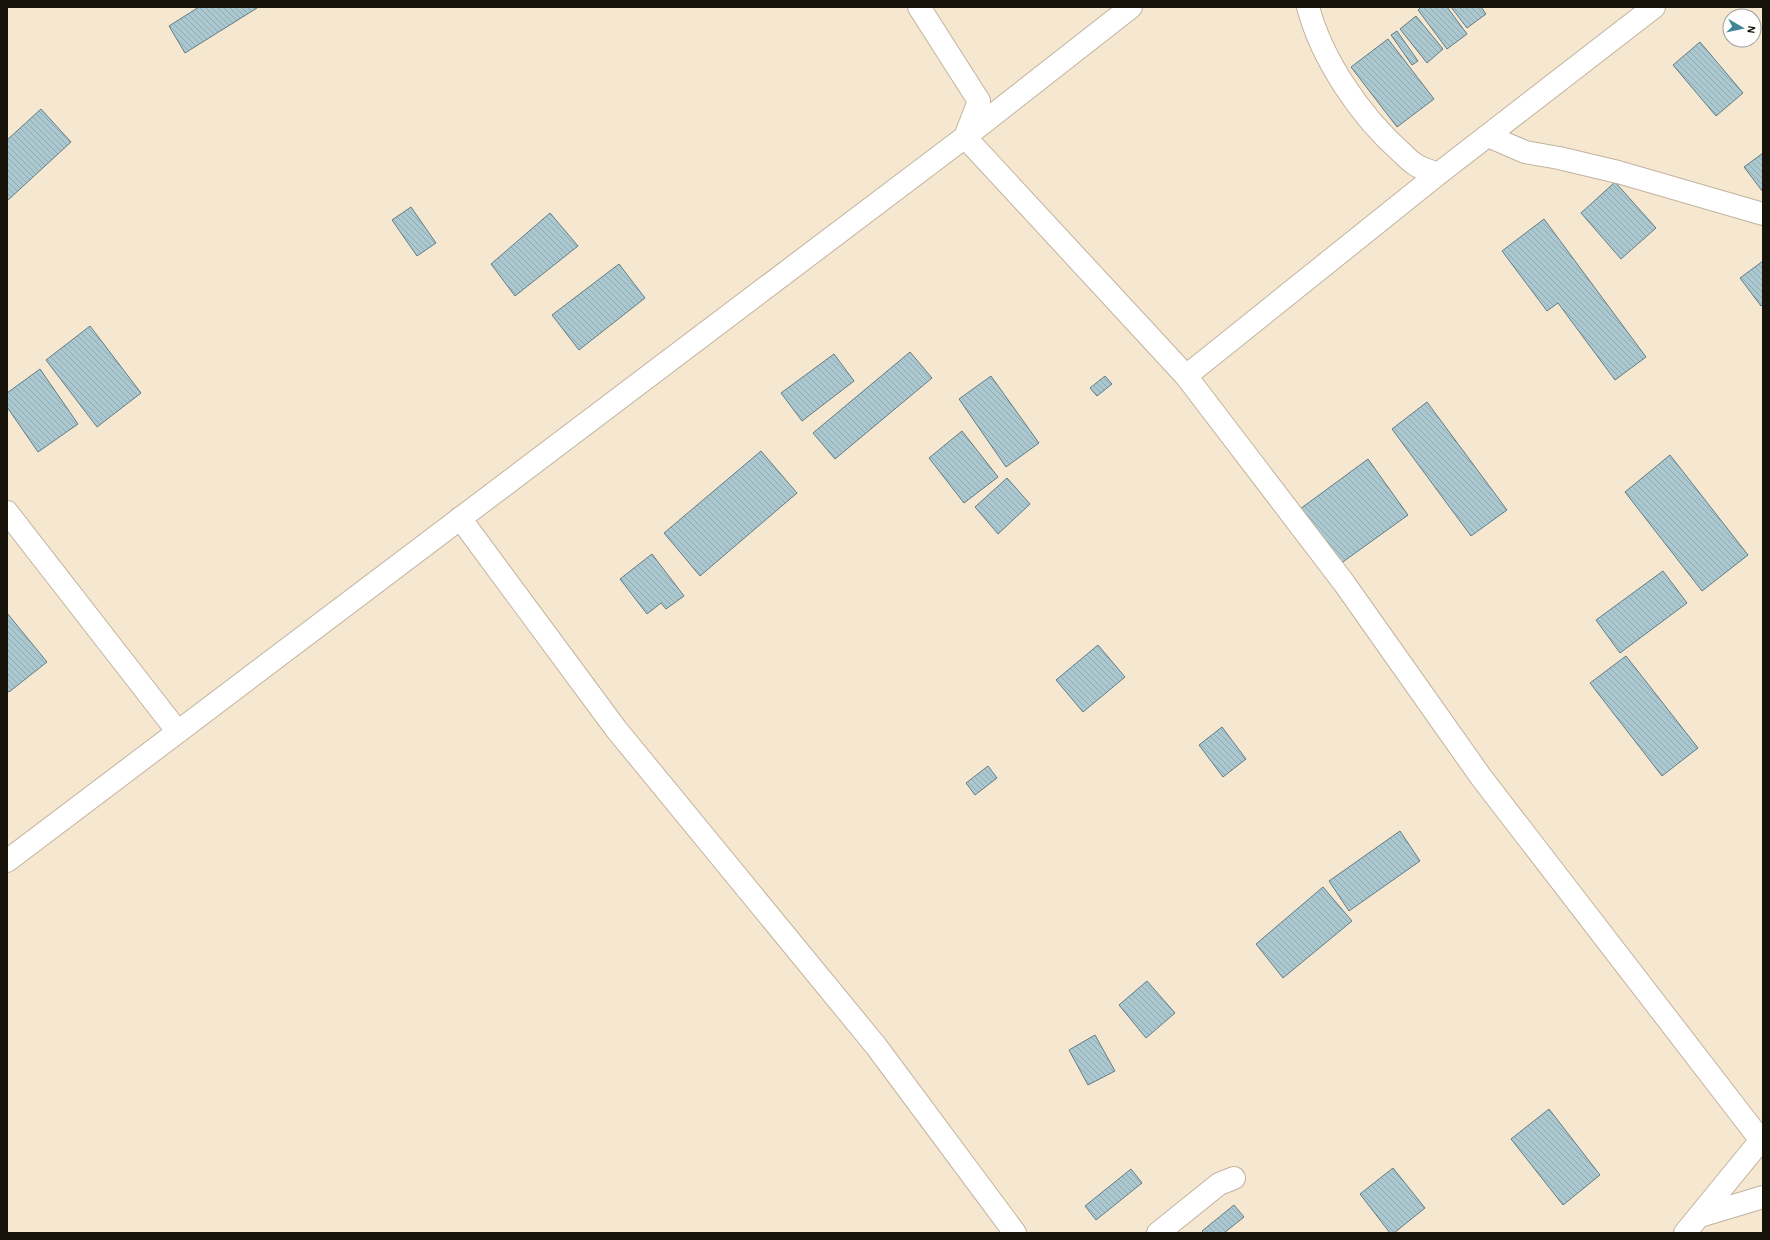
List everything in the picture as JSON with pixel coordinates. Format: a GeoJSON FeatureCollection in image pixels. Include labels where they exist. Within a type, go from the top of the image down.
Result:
{"type":"FeatureCollection","features":[{"type":"Feature","properties":{"kind":"street"},"geometry":{"type":"LineString","coordinates":[[919,7],[979,101],[965,137]]}},
{"type":"Feature","properties":{"kind":"street"},"geometry":{"type":"LineString","coordinates":[[7,861],[965,137],[1131,7]]}},
{"type":"Feature","properties":{"kind":"street"},"geometry":{"type":"LineString","coordinates":[[1308,7],[1312,21],[1325,52],[1349,92],[1386,139],[1415,165],[1438,174]]}},
{"type":"Feature","properties":{"kind":"street"},"geometry":{"type":"LineString","coordinates":[[1186,376],[1438,174],[1654,7]]}},
{"type":"Feature","properties":{"kind":"street"},"geometry":{"type":"LineString","coordinates":[[1488,136],[1525,152],[1560,158],[1618,172],[1763,214]]}},
{"type":"Feature","properties":{"kind":"street"},"geometry":{"type":"LineString","coordinates":[[965,137],[1186,376],[1344,583],[1481,777],[1762,1141],[1685,1233]]}},
{"type":"Feature","properties":{"kind":"street"},"geometry":{"type":"LineString","coordinates":[[7,512],[178,732]]}},
{"type":"Feature","properties":{"kind":"street"},"geometry":{"type":"LineString","coordinates":[[460,518],[616,729],[876,1046],[1015,1233]]}},
{"type":"Feature","properties":{"kind":"street"},"geometry":{"type":"LineString","coordinates":[[1158,1233],[1219,1184],[1234,1178]]}},
{"type":"Feature","properties":{"kind":"street"},"geometry":{"type":"LineString","coordinates":[[1700,1216],[1763,1197]]}},
{"type":"Feature","properties":{"kind":"building"},"geometry":{"type":"Polygon","coordinates":[[[199,7],[257,8],[185,53],[169,26],[199,7]]]}},
{"type":"Feature","properties":{"kind":"building"},"geometry":{"type":"Polygon","coordinates":[[[1421,7],[1447,7],[1467,34],[1447,49],[1418,10],[1421,7]]]}},
{"type":"Feature","properties":{"kind":"building"},"geometry":{"type":"Polygon","coordinates":[[[1451,7],[1481,7],[1486,14],[1467,28],[1451,7]]]}},
{"type":"Feature","properties":{"kind":"building"},"geometry":{"type":"Polygon","coordinates":[[[1416,16],[1443,49],[1427,63],[1400,29],[1416,16]]]}},
{"type":"Feature","properties":{"kind":"building"},"geometry":{"type":"Polygon","coordinates":[[[1397,31],[1418,61],[1412,65],[1391,35],[1397,31]]]}},
{"type":"Feature","properties":{"kind":"building"},"geometry":{"type":"Polygon","coordinates":[[[1388,39],[1434,99],[1397,127],[1351,67],[1388,39]]]}},
{"type":"Feature","properties":{"kind":"building"},"geometry":{"type":"Polygon","coordinates":[[[1700,42],[1743,93],[1716,116],[1673,65],[1700,42]]]}},
{"type":"Feature","properties":{"kind":"building"},"geometry":{"type":"Polygon","coordinates":[[[41,109],[71,142],[7,201],[7,140],[41,109]]]}},
{"type":"Feature","properties":{"kind":"building"},"geometry":{"type":"Polygon","coordinates":[[[1763,153],[1763,192],[1744,167],[1763,153]]]}},
{"type":"Feature","properties":{"kind":"building"},"geometry":{"type":"Polygon","coordinates":[[[1615,182],[1656,228],[1621,259],[1581,213],[1615,182]]]}},
{"type":"Feature","properties":{"kind":"building"},"geometry":{"type":"Polygon","coordinates":[[[411,207],[436,243],[417,256],[392,220],[411,207]]]}},
{"type":"Feature","properties":{"kind":"building"},"geometry":{"type":"Polygon","coordinates":[[[550,213],[578,246],[515,296],[491,264],[550,213]]]}},
{"type":"Feature","properties":{"kind":"building"},"geometry":{"type":"Polygon","coordinates":[[[1544,219],[1646,357],[1615,380],[1558,303],[1547,311],[1502,251],[1544,219]]]}},
{"type":"Feature","properties":{"kind":"building"},"geometry":{"type":"Polygon","coordinates":[[[1763,261],[1763,304],[1761,306],[1740,278],[1763,261]]]}},
{"type":"Feature","properties":{"kind":"building"},"geometry":{"type":"Polygon","coordinates":[[[619,264],[645,298],[579,350],[552,315],[619,264]]]}},
{"type":"Feature","properties":{"kind":"building"},"geometry":{"type":"Polygon","coordinates":[[[90,326],[141,393],[97,427],[46,360],[90,326]]]}},
{"type":"Feature","properties":{"kind":"building"},"geometry":{"type":"Polygon","coordinates":[[[910,352],[932,378],[835,459],[813,433],[910,352]]]}},
{"type":"Feature","properties":{"kind":"building"},"geometry":{"type":"Polygon","coordinates":[[[834,354],[854,381],[802,421],[781,393],[834,354]]]}},
{"type":"Feature","properties":{"kind":"building"},"geometry":{"type":"Polygon","coordinates":[[[40,369],[78,424],[38,452],[7,407],[7,393],[40,369]]]}},
{"type":"Feature","properties":{"kind":"building"},"geometry":{"type":"Polygon","coordinates":[[[991,376],[1039,443],[1006,467],[959,399],[991,376]]]}},
{"type":"Feature","properties":{"kind":"building"},"geometry":{"type":"Polygon","coordinates":[[[1105,376],[1112,384],[1097,396],[1090,388],[1105,376]]]}},
{"type":"Feature","properties":{"kind":"building"},"geometry":{"type":"Polygon","coordinates":[[[1427,402],[1507,510],[1471,536],[1392,429],[1427,402]]]}},
{"type":"Feature","properties":{"kind":"building"},"geometry":{"type":"Polygon","coordinates":[[[962,431],[998,477],[964,503],[929,458],[962,431]]]}},
{"type":"Feature","properties":{"kind":"building"},"geometry":{"type":"Polygon","coordinates":[[[761,451],[797,493],[700,576],[664,533],[761,451]]]}},
{"type":"Feature","properties":{"kind":"building"},"geometry":{"type":"Polygon","coordinates":[[[1670,455],[1748,555],[1702,591],[1625,492],[1670,455]]]}},
{"type":"Feature","properties":{"kind":"building"},"geometry":{"type":"Polygon","coordinates":[[[1368,459],[1408,515],[1340,564],[1300,509],[1368,459]]]}},
{"type":"Feature","properties":{"kind":"building"},"geometry":{"type":"Polygon","coordinates":[[[1007,478],[1030,504],[998,534],[975,507],[1007,478]]]}},
{"type":"Feature","properties":{"kind":"building"},"geometry":{"type":"Polygon","coordinates":[[[652,554],[684,596],[666,609],[661,603],[647,614],[620,579],[652,554]]]}},
{"type":"Feature","properties":{"kind":"building"},"geometry":{"type":"Polygon","coordinates":[[[1663,571],[1687,603],[1620,653],[1596,620],[1663,571]]]}},
{"type":"Feature","properties":{"kind":"building"},"geometry":{"type":"Polygon","coordinates":[[[7,613],[47,662],[9,692],[7,690],[7,613]]]}},
{"type":"Feature","properties":{"kind":"building"},"geometry":{"type":"Polygon","coordinates":[[[1098,645],[1125,677],[1083,712],[1056,680],[1098,645]]]}},
{"type":"Feature","properties":{"kind":"building"},"geometry":{"type":"Polygon","coordinates":[[[1626,656],[1698,748],[1662,776],[1590,683],[1626,656]]]}},
{"type":"Feature","properties":{"kind":"building"},"geometry":{"type":"Polygon","coordinates":[[[1222,727],[1246,759],[1223,777],[1199,745],[1222,727]]]}},
{"type":"Feature","properties":{"kind":"building"},"geometry":{"type":"Polygon","coordinates":[[[988,766],[997,778],[975,795],[966,783],[988,766]]]}},
{"type":"Feature","properties":{"kind":"building"},"geometry":{"type":"Polygon","coordinates":[[[1400,831],[1420,861],[1349,911],[1329,881],[1400,831]]]}},
{"type":"Feature","properties":{"kind":"building"},"geometry":{"type":"Polygon","coordinates":[[[1323,887],[1352,921],[1283,978],[1256,944],[1323,887]]]}},
{"type":"Feature","properties":{"kind":"building"},"geometry":{"type":"Polygon","coordinates":[[[1147,981],[1175,1013],[1146,1038],[1119,1005],[1147,981]]]}},
{"type":"Feature","properties":{"kind":"building"},"geometry":{"type":"Polygon","coordinates":[[[1095,1035],[1115,1071],[1088,1085],[1069,1050],[1095,1035]]]}},
{"type":"Feature","properties":{"kind":"building"},"geometry":{"type":"Polygon","coordinates":[[[1549,1109],[1600,1175],[1563,1205],[1511,1139],[1549,1109]]]}},
{"type":"Feature","properties":{"kind":"building"},"geometry":{"type":"Polygon","coordinates":[[[1393,1168],[1425,1208],[1394,1233],[1390,1233],[1360,1194],[1393,1168]]]}},
{"type":"Feature","properties":{"kind":"building"},"geometry":{"type":"Polygon","coordinates":[[[1131,1169],[1142,1183],[1096,1220],[1085,1206],[1131,1169]]]}},
{"type":"Feature","properties":{"kind":"building"},"geometry":{"type":"Polygon","coordinates":[[[1234,1205],[1244,1217],[1224,1233],[1204,1233],[1202,1231],[1234,1205]]]}}]}
